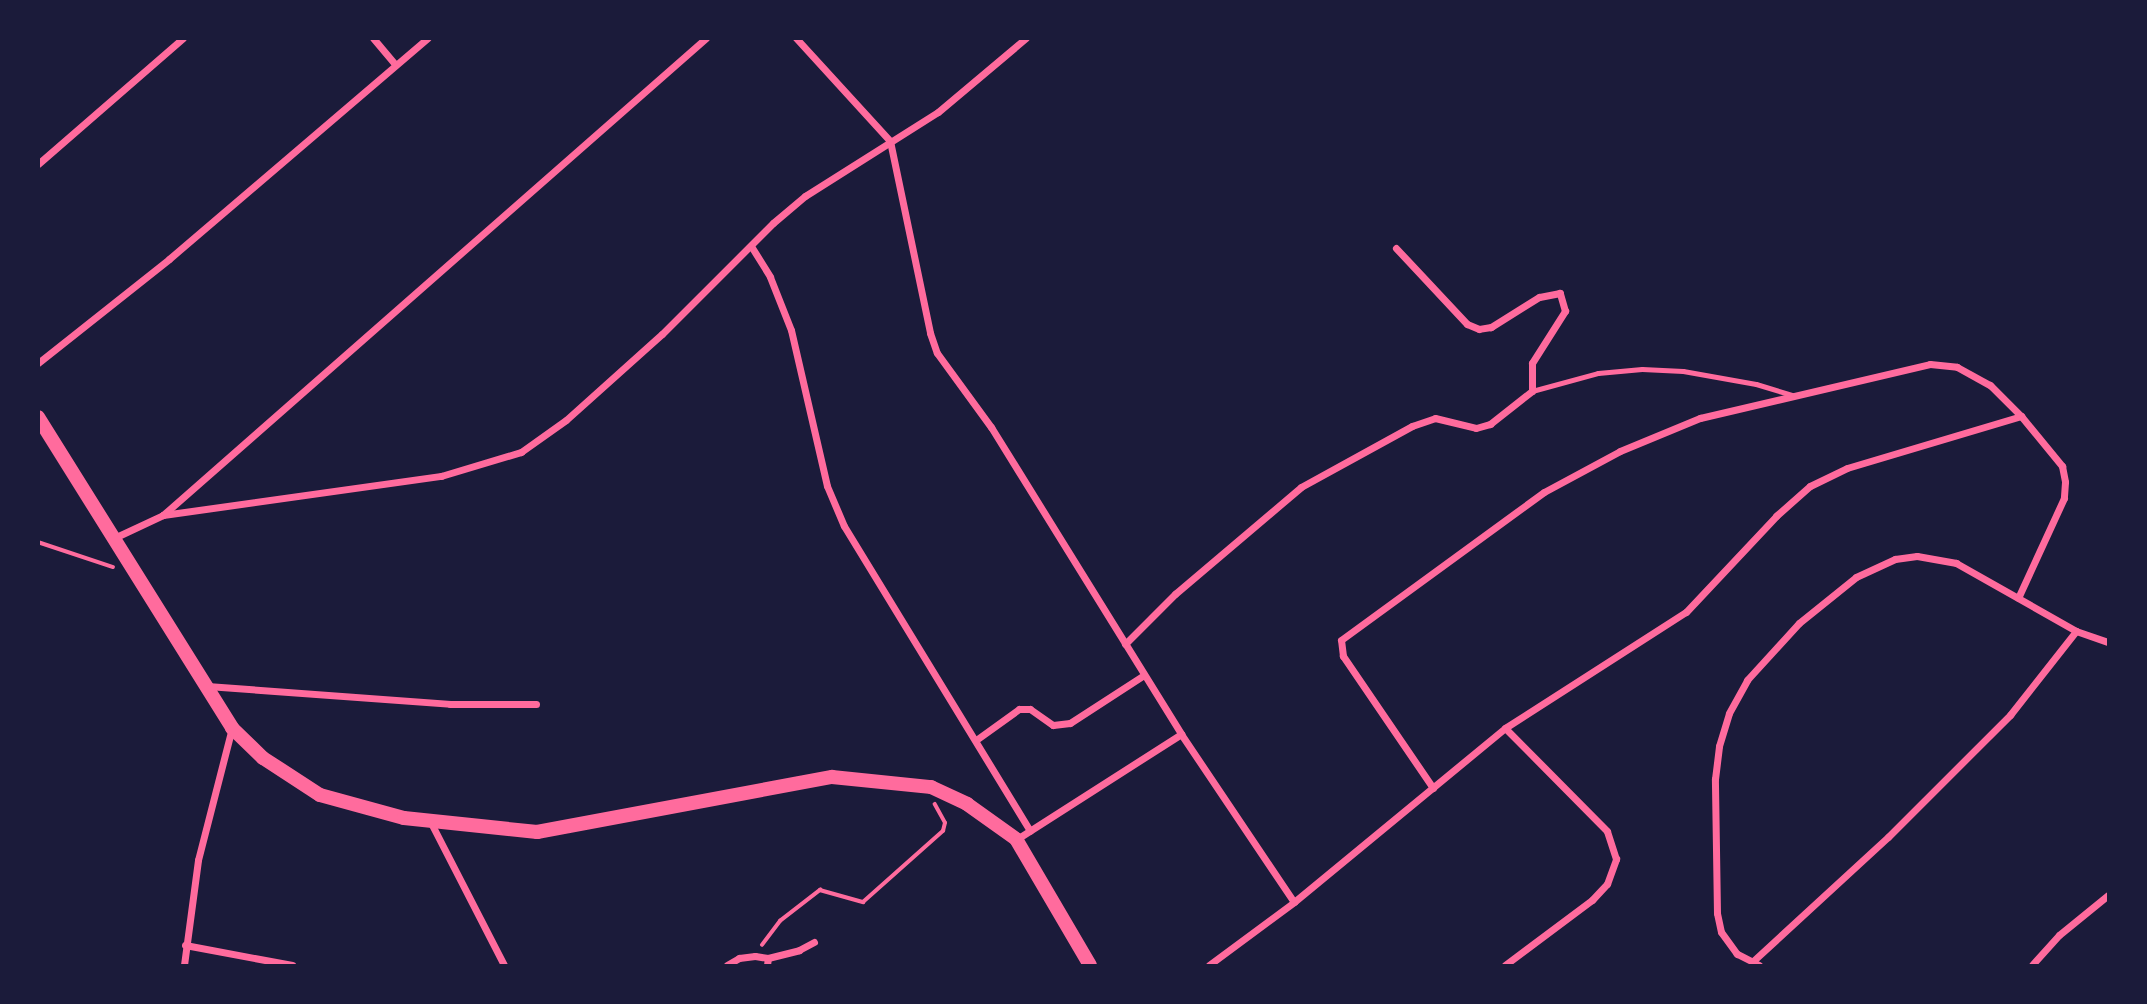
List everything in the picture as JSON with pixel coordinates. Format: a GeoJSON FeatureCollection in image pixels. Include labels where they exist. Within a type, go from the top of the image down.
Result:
{"type":"FeatureCollection","features":[{"type":"Feature","properties":{"kind":"main road"},"geometry":{"type":"LineString","coordinates":[[38,417],[232,727],[264,758],[320,794],[384,814],[537,832],[832,777],[930,788],[967,804],[1016,839],[1090,965]]}},
{"type":"Feature","properties":{"kind":"street"},"geometry":{"type":"LineString","coordinates":[[38,164],[183,38]]}},
{"type":"Feature","properties":{"kind":"street"},"geometry":{"type":"LineString","coordinates":[[373,38],[396,65]]}},
{"type":"Feature","properties":{"kind":"street"},"geometry":{"type":"LineString","coordinates":[[38,363],[169,259],[428,38]]}},
{"type":"Feature","properties":{"kind":"street"},"geometry":{"type":"LineString","coordinates":[[114,538],[163,515],[706,38]]}},
{"type":"Feature","properties":{"kind":"street"},"geometry":{"type":"LineString","coordinates":[[796,38],[890,141],[930,333],[937,353],[991,427],[1181,734],[1294,902]]}},
{"type":"Feature","properties":{"kind":"street"},"geometry":{"type":"LineString","coordinates":[[163,515],[441,476],[521,452],[566,421],[662,334],[805,196],[938,112],[1026,38]]}},
{"type":"Feature","properties":{"kind":"street"},"geometry":{"type":"LineString","coordinates":[[751,246],[770,277],[790,330],[827,486],[844,526],[1030,831]]}},
{"type":"Feature","properties":{"kind":"street"},"geometry":{"type":"LineString","coordinates":[[1125,644],[1175,594],[1301,487],[1423,422],[1443,418],[1476,428],[1490,424],[1532,391],[1532,363],[1565,311],[1560,293],[1539,297],[1491,327],[1479,329],[1467,324],[1396,248]]}},
{"type":"Feature","properties":{"kind":"street"},"geometry":{"type":"LineString","coordinates":[[1433,788],[1343,656],[1341,640],[1544,492],[1620,451],[1700,418],[1930,364],[1956,367],[1990,385],[2021,416],[2062,466],[2065,482],[2064,498],[2018,598]]}},
{"type":"Feature","properties":{"kind":"street"},"geometry":{"type":"LineString","coordinates":[[1209,965],[1294,902],[1506,728],[1685,612],[1776,516],[1810,485],[1847,468],[2021,416]]}},
{"type":"Feature","properties":{"kind":"street"},"geometry":{"type":"LineString","coordinates":[[2077,631],[2010,715],[1756,964],[1728,946],[1721,932],[1717,913],[1714,815],[1719,746],[1729,713],[1747,680],[1798,622],[1828,597],[1856,577],[1895,559],[1917,556],[1956,563],[2077,631],[2109,642]]}},
{"type":"Feature","properties":{"kind":"street"},"geometry":{"type":"LineString","coordinates":[[976,740],[1019,709],[1030,709],[1053,725],[1070,723],[1144,675]]}},
{"type":"Feature","properties":{"kind":"street"},"geometry":{"type":"LineString","coordinates":[[207,686],[450,704],[536,704]]}},
{"type":"Feature","properties":{"kind":"street"},"geometry":{"type":"LineString","coordinates":[[184,965],[202,840],[232,727]]}},
{"type":"Feature","properties":{"kind":"street"},"geometry":{"type":"LineString","coordinates":[[1505,965],[1592,900],[1607,884],[1614,871],[1616,859],[1607,831],[1506,728]]}},
{"type":"Feature","properties":{"kind":"street"},"geometry":{"type":"LineString","coordinates":[[1016,839],[1181,734]]}},
{"type":"Feature","properties":{"kind":"street"},"geometry":{"type":"LineString","coordinates":[[430,821],[504,965]]}},
{"type":"Feature","properties":{"kind":"street"},"geometry":{"type":"LineString","coordinates":[[2032,965],[2059,935],[2109,895]]}},
{"type":"Feature","properties":{"kind":"street"},"geometry":{"type":"LineString","coordinates":[[727,965],[739,958],[755,956],[767,962],[814,942]]}},
{"type":"Feature","properties":{"kind":"street"},"geometry":{"type":"LineString","coordinates":[[185,945],[292,965]]}},
{"type":"Feature","properties":{"kind":"lane"},"geometry":{"type":"LineString","coordinates":[[1532,391],[1598,373],[1642,369],[1683,371],[1756,384],[1796,396]]}},
{"type":"Feature","properties":{"kind":"path"},"geometry":{"type":"LineString","coordinates":[[38,542],[118,569],[136,571]]}},
{"type":"Feature","properties":{"kind":"path"},"geometry":{"type":"LineString","coordinates":[[755,956],[780,921],[820,890],[863,902],[943,831],[945,823],[930,788]]}}]}
